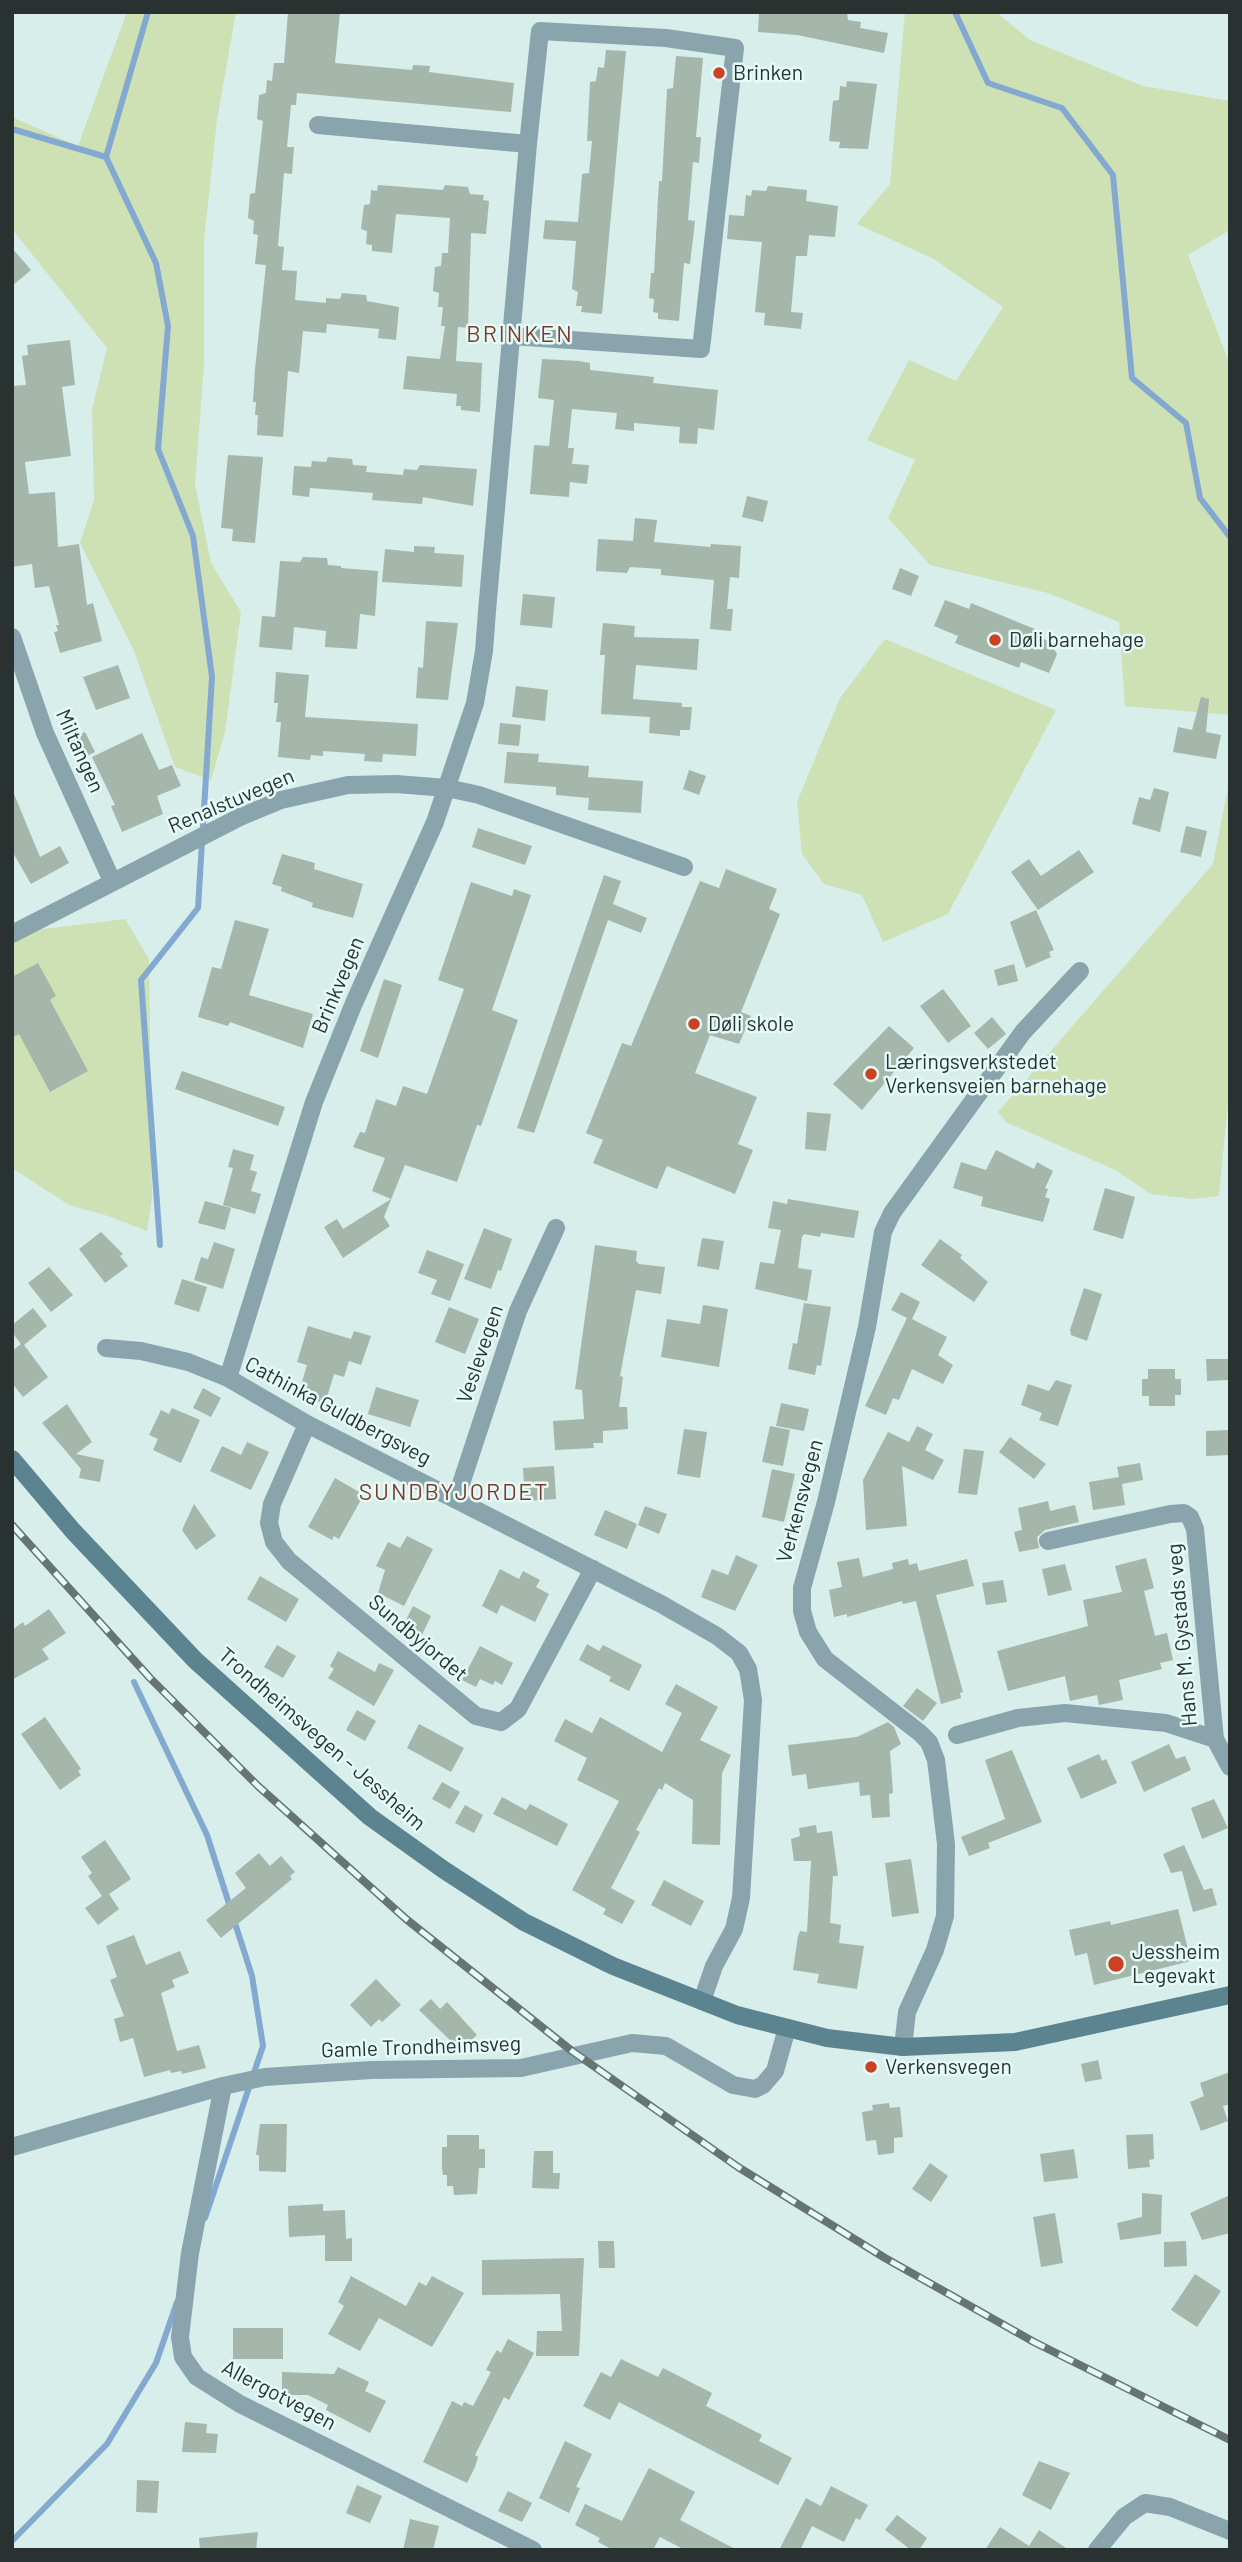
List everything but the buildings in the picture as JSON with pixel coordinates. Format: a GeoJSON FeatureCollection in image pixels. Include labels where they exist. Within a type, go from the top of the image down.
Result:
{"type":"FeatureCollection","features":[{"type":"Feature","properties":{"kind":"main road","name":"Trondheimsvegen - Jessheim"},"geometry":{"type":"LineString","coordinates":[[12,1459],[73,1531],[195,1660],[370,1817],[444,1870],[524,1922],[613,1966],[702,2001],[787,2028],[827,2038],[903,2047],[1015,2042],[1230,1995]]}},
{"type":"Feature","properties":{"kind":"street"},"geometry":{"type":"LineString","coordinates":[[540,31],[666,38],[735,48],[701,349],[512,336],[540,31]]}},
{"type":"Feature","properties":{"kind":"street"},"geometry":{"type":"LineString","coordinates":[[318,125],[528,144]]}},
{"type":"Feature","properties":{"kind":"street","name":"Brinkvegen"},"geometry":{"type":"LineString","coordinates":[[228,1378],[314,1102],[447,788],[475,703],[487,611],[512,336]]}},
{"type":"Feature","properties":{"kind":"street","name":"Miltangen"},"geometry":{"type":"LineString","coordinates":[[12,637],[46,733],[112,881]]}},
{"type":"Feature","properties":{"kind":"street","name":"Renalstuvegen"},"geometry":{"type":"LineString","coordinates":[[12,934],[240,817],[303,793],[348,785],[447,788],[480,795],[684,867]]}},
{"type":"Feature","properties":{"kind":"street","name":"Verkensvegen"},"geometry":{"type":"LineString","coordinates":[[903,2047],[907,2012],[935,1950],[945,1916],[946,1844],[936,1760],[929,1742],[920,1733],[825,1659],[808,1632],[802,1611],[802,1588],[826,1502],[867,1327],[883,1232],[892,1213],[1023,1032],[1080,971]]}},
{"type":"Feature","properties":{"kind":"street","name":"Veslevegen"},"geometry":{"type":"LineString","coordinates":[[456,1499],[518,1311],[556,1228]]}},
{"type":"Feature","properties":{"kind":"street","name":"Cathinka Guldbergsveg"},"geometry":{"type":"LineString","coordinates":[[106,1348],[141,1351],[188,1362],[228,1378],[307,1424],[593,1569],[717,1636],[739,1653],[748,1669],[753,1700],[741,1898],[734,1928],[714,1966],[702,2001]]}},
{"type":"Feature","properties":{"kind":"street","name":"Sundbyjordet"},"geometry":{"type":"LineString","coordinates":[[307,1424],[272,1504],[269,1523],[274,1542],[289,1561],[476,1716],[501,1722],[518,1709],[593,1569]]}},
{"type":"Feature","properties":{"kind":"street","name":"Hans M. Gystads veg"},"geometry":{"type":"LineString","coordinates":[[1048,1541],[1170,1514],[1184,1513],[1190,1517],[1195,1529],[1215,1739],[1230,1767]]}},
{"type":"Feature","properties":{"kind":"street"},"geometry":{"type":"LineString","coordinates":[[957,1735],[1018,1718],[1065,1713],[1166,1723],[1215,1739]]}},
{"type":"Feature","properties":{"kind":"street","name":"Gamle Trondheimsveg"},"geometry":{"type":"LineString","coordinates":[[12,2147],[223,2086],[265,2077],[328,2072],[492,2071],[545,2063],[609,2046],[632,2043],[666,2046],[733,2085],[748,2089],[763,2085],[770,2079],[782,2054],[787,2028]]}},
{"type":"Feature","properties":{"kind":"street","name":"Allergotvegen"},"geometry":{"type":"LineString","coordinates":[[223,2086],[190,2253],[180,2337],[183,2357],[197,2377],[240,2404],[533,2550]]}},
{"type":"Feature","properties":{"kind":"street"},"geometry":{"type":"LineString","coordinates":[[1097,2550],[1124,2517],[1145,2503],[1170,2507],[1230,2531]]}},
{"type":"Feature","properties":{"kind":"green space"},"geometry":{"type":"Polygon","coordinates":[[[127,12],[236,12],[217,120],[204,240],[204,364],[195,484],[211,563],[241,612],[225,732],[211,780],[175,767],[134,651],[80,543],[94,500],[92,409],[107,348],[12,229],[12,117],[78,146],[127,12]]]}},
{"type":"Feature","properties":{"kind":"green space"},"geometry":{"type":"Polygon","coordinates":[[[905,12],[996,12],[1030,40],[1143,86],[1230,101],[1230,230],[1188,255],[1230,365],[1230,715],[1125,706],[1119,622],[1048,593],[930,565],[888,518],[915,460],[867,440],[909,360],[956,381],[1003,307],[934,259],[857,224],[890,184],[905,12]]]}},
{"type":"Feature","properties":{"kind":"green space"},"geometry":{"type":"Polygon","coordinates":[[[885,639],[1056,710],[948,914],[883,942],[862,895],[824,884],[802,854],[797,802],[840,698],[885,639]]]}},
{"type":"Feature","properties":{"kind":"green space"},"geometry":{"type":"Polygon","coordinates":[[[1230,777],[1230,1082],[1219,1196],[1192,1199],[1151,1194],[1115,1170],[1006,1122],[998,1112],[1213,864],[1230,777]]]}},
{"type":"Feature","properties":{"kind":"green space"},"geometry":{"type":"Polygon","coordinates":[[[125,919],[149,959],[152,1198],[147,1231],[69,1205],[12,1168],[12,938],[28,931],[125,919]]]}},
{"type":"Feature","properties":{"kind":"waterway"},"geometry":{"type":"LineString","coordinates":[[106,157],[148,12]]}},
{"type":"Feature","properties":{"kind":"waterway"},"geometry":{"type":"LineString","coordinates":[[955,12],[988,83],[1062,108],[1113,175],[1132,378],[1186,423],[1200,498],[1230,537]]}},
{"type":"Feature","properties":{"kind":"waterway"},"geometry":{"type":"LineString","coordinates":[[12,129],[106,157],[156,263],[168,326],[158,449],[193,536],[212,677],[198,908],[141,980],[160,1245]]}},
{"type":"Feature","properties":{"kind":"waterway"},"geometry":{"type":"LineString","coordinates":[[134,1682],[207,1835],[231,1910]]}},
{"type":"Feature","properties":{"kind":"waterway"},"geometry":{"type":"LineString","coordinates":[[205,2218],[263,2046],[252,1976],[234,1920]]}},
{"type":"Feature","properties":{"kind":"waterway"},"geometry":{"type":"LineString","coordinates":[[12,2541],[107,2444],[156,2363],[177,2302]]}},
{"type":"Feature","properties":{"kind":"railway"},"geometry":{"type":"LineString","coordinates":[[12,1525],[150,1678],[258,1786],[406,1919],[572,2051],[738,2167],[885,2258],[1034,2342],[1230,2440]]}},
{"type":"Feature","properties":{"kind":"place","name":"Brinken"},"geometry":{"type":"Point","coordinates":[719,73]}},
{"type":"Feature","properties":{"kind":"place","name":"Døli barnehage"},"geometry":{"type":"Point","coordinates":[995,640]}},
{"type":"Feature","properties":{"kind":"place","name":"Døli skole"},"geometry":{"type":"Point","coordinates":[694,1024]}},
{"type":"Feature","properties":{"kind":"place","name":"Læringsverkstedet Verkensveien barnehage"},"geometry":{"type":"Point","coordinates":[871,1074]}},
{"type":"Feature","properties":{"kind":"place","name":"Jessheim Legevakt"},"geometry":{"type":"Point","coordinates":[1116,1964]}},
{"type":"Feature","properties":{"kind":"place","name":"Verkensvegen"},"geometry":{"type":"Point","coordinates":[871,2067]}},
{"type":"Feature","properties":{"kind":"district","name":"BRINKEN"},"geometry":{"type":"Point","coordinates":[520,334]}},
{"type":"Feature","properties":{"kind":"district","name":"SUNDBYJORDET"},"geometry":{"type":"Point","coordinates":[454,1492]}}]}
